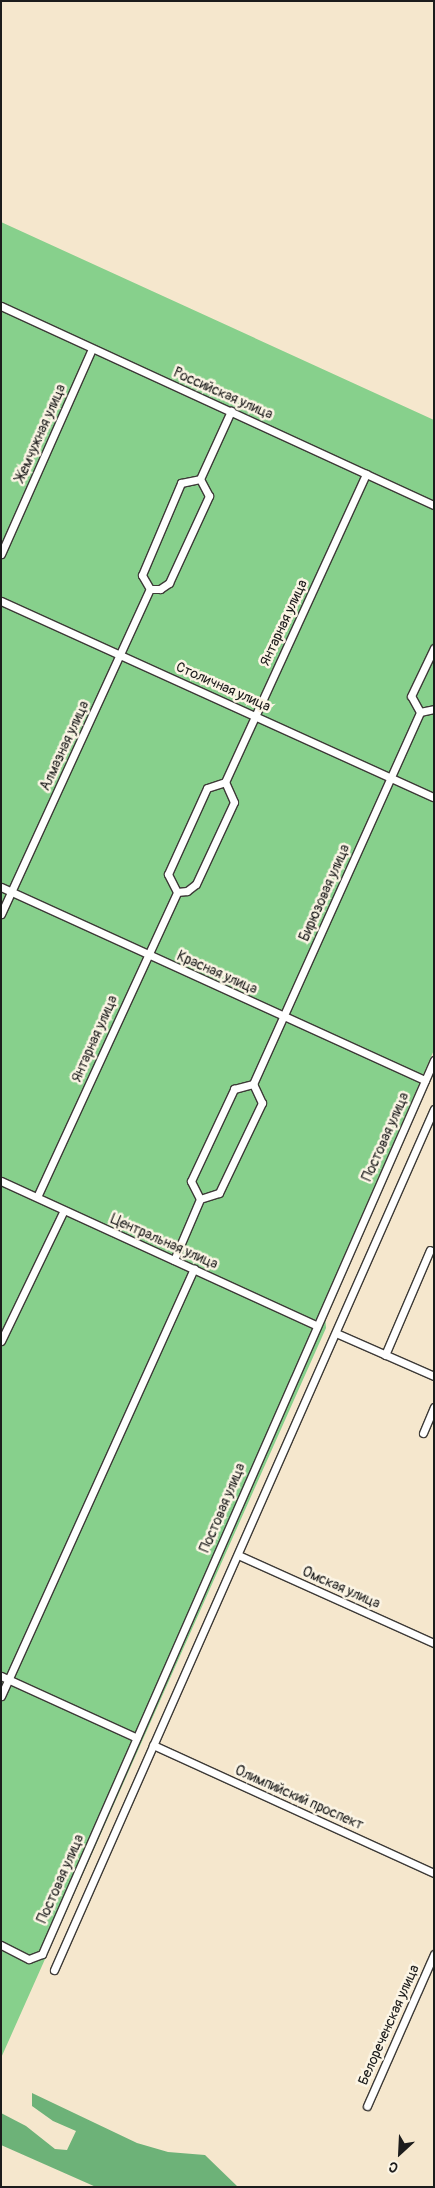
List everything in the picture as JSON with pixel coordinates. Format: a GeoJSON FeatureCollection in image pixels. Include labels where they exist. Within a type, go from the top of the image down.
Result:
{"type":"FeatureCollection","features":[{"type":"Feature","properties":{"kind":"street","name":"Российская улица"},"geometry":{"type":"LineString","coordinates":[[1,306],[434,505]]}},
{"type":"Feature","properties":{"kind":"street","name":"Жемчужная улица"},"geometry":{"type":"LineString","coordinates":[[1,554],[92,349]]}},
{"type":"Feature","properties":{"kind":"street"},"geometry":{"type":"LineString","coordinates":[[200,479],[231,412]]}},
{"type":"Feature","properties":{"kind":"street","name":"Янтарная улица"},"geometry":{"type":"LineString","coordinates":[[225,782],[366,474]]}},
{"type":"Feature","properties":{"kind":"street"},"geometry":{"type":"LineString","coordinates":[[200,479],[209,496],[169,583],[160,589],[150,589],[142,575],[181,483],[200,479]]}},
{"type":"Feature","properties":{"kind":"street","name":"Алмазная улица"},"geometry":{"type":"LineString","coordinates":[[1,914],[150,589]]}},
{"type":"Feature","properties":{"kind":"street","name":"Столичная улица"},"geometry":{"type":"LineString","coordinates":[[1,601],[434,797]]}},
{"type":"Feature","properties":{"kind":"street"},"geometry":{"type":"LineString","coordinates":[[434,648],[411,696],[420,712],[434,709]]}},
{"type":"Feature","properties":{"kind":"street","name":"Бирюзовая улица"},"geometry":{"type":"LineString","coordinates":[[253,1084],[420,712]]}},
{"type":"Feature","properties":{"kind":"street"},"geometry":{"type":"LineString","coordinates":[[225,782],[234,802],[196,884],[187,891],[177,892],[168,874],[207,788],[225,782]]}},
{"type":"Feature","properties":{"kind":"street","name":"Красная улица"},"geometry":{"type":"LineString","coordinates":[[1,887],[146,956],[424,1080]]}},
{"type":"Feature","properties":{"kind":"street","name":"Янтарная улица"},"geometry":{"type":"LineString","coordinates":[[37,1197],[177,892]]}},
{"type":"Feature","properties":{"kind":"street","name":"Постовая улица"},"geometry":{"type":"LineString","coordinates":[[1,1945],[29,1959],[42,1954],[316,1325],[434,1060]]}},
{"type":"Feature","properties":{"kind":"street"},"geometry":{"type":"LineString","coordinates":[[253,1084],[262,1103],[219,1193],[200,1198],[191,1181],[234,1089],[253,1084]]}},
{"type":"Feature","properties":{"kind":"street"},"geometry":{"type":"LineString","coordinates":[[54,1970],[434,1109]]}},
{"type":"Feature","properties":{"kind":"street","name":"Центральная улица"},"geometry":{"type":"LineString","coordinates":[[1,1182],[316,1325]]}},
{"type":"Feature","properties":{"kind":"street"},"geometry":{"type":"LineString","coordinates":[[174,1260],[200,1198]]}},
{"type":"Feature","properties":{"kind":"street"},"geometry":{"type":"LineString","coordinates":[[1,1341],[64,1210]]}},
{"type":"Feature","properties":{"kind":"street"},"geometry":{"type":"LineString","coordinates":[[386,1355],[430,1250]]}},
{"type":"Feature","properties":{"kind":"street"},"geometry":{"type":"LineString","coordinates":[[1,1696],[194,1269]]}},
{"type":"Feature","properties":{"kind":"street"},"geometry":{"type":"LineString","coordinates":[[336,1333],[434,1376]]}},
{"type":"Feature","properties":{"kind":"street"},"geometry":{"type":"LineString","coordinates":[[423,1432],[434,1407]]}},
{"type":"Feature","properties":{"kind":"street","name":"Омская улица"},"geometry":{"type":"LineString","coordinates":[[238,1555],[434,1643]]}},
{"type":"Feature","properties":{"kind":"street"},"geometry":{"type":"LineString","coordinates":[[1,1676],[137,1738]]}},
{"type":"Feature","properties":{"kind":"street","name":"Олимпийский проспект"},"geometry":{"type":"LineString","coordinates":[[153,1745],[434,1873]]}},
{"type":"Feature","properties":{"kind":"street","name":"Белореченская улица"},"geometry":{"type":"LineString","coordinates":[[367,2106],[434,1954]]}},
{"type":"Feature","properties":{"kind":"green space"},"geometry":{"type":"Polygon","coordinates":[[[1,222],[434,420],[434,1050],[324,1302],[326,1328],[1,2058],[1,222]]]}},
{"type":"Feature","properties":{"kind":"green space"},"geometry":{"type":"Polygon","coordinates":[[[32,2093],[137,2143],[168,2152],[205,2155],[238,2187],[96,2187],[1,2145],[1,2113],[26,2126],[55,2149],[67,2150],[76,2131],[53,2121],[32,2106],[32,2093]]]}}]}
